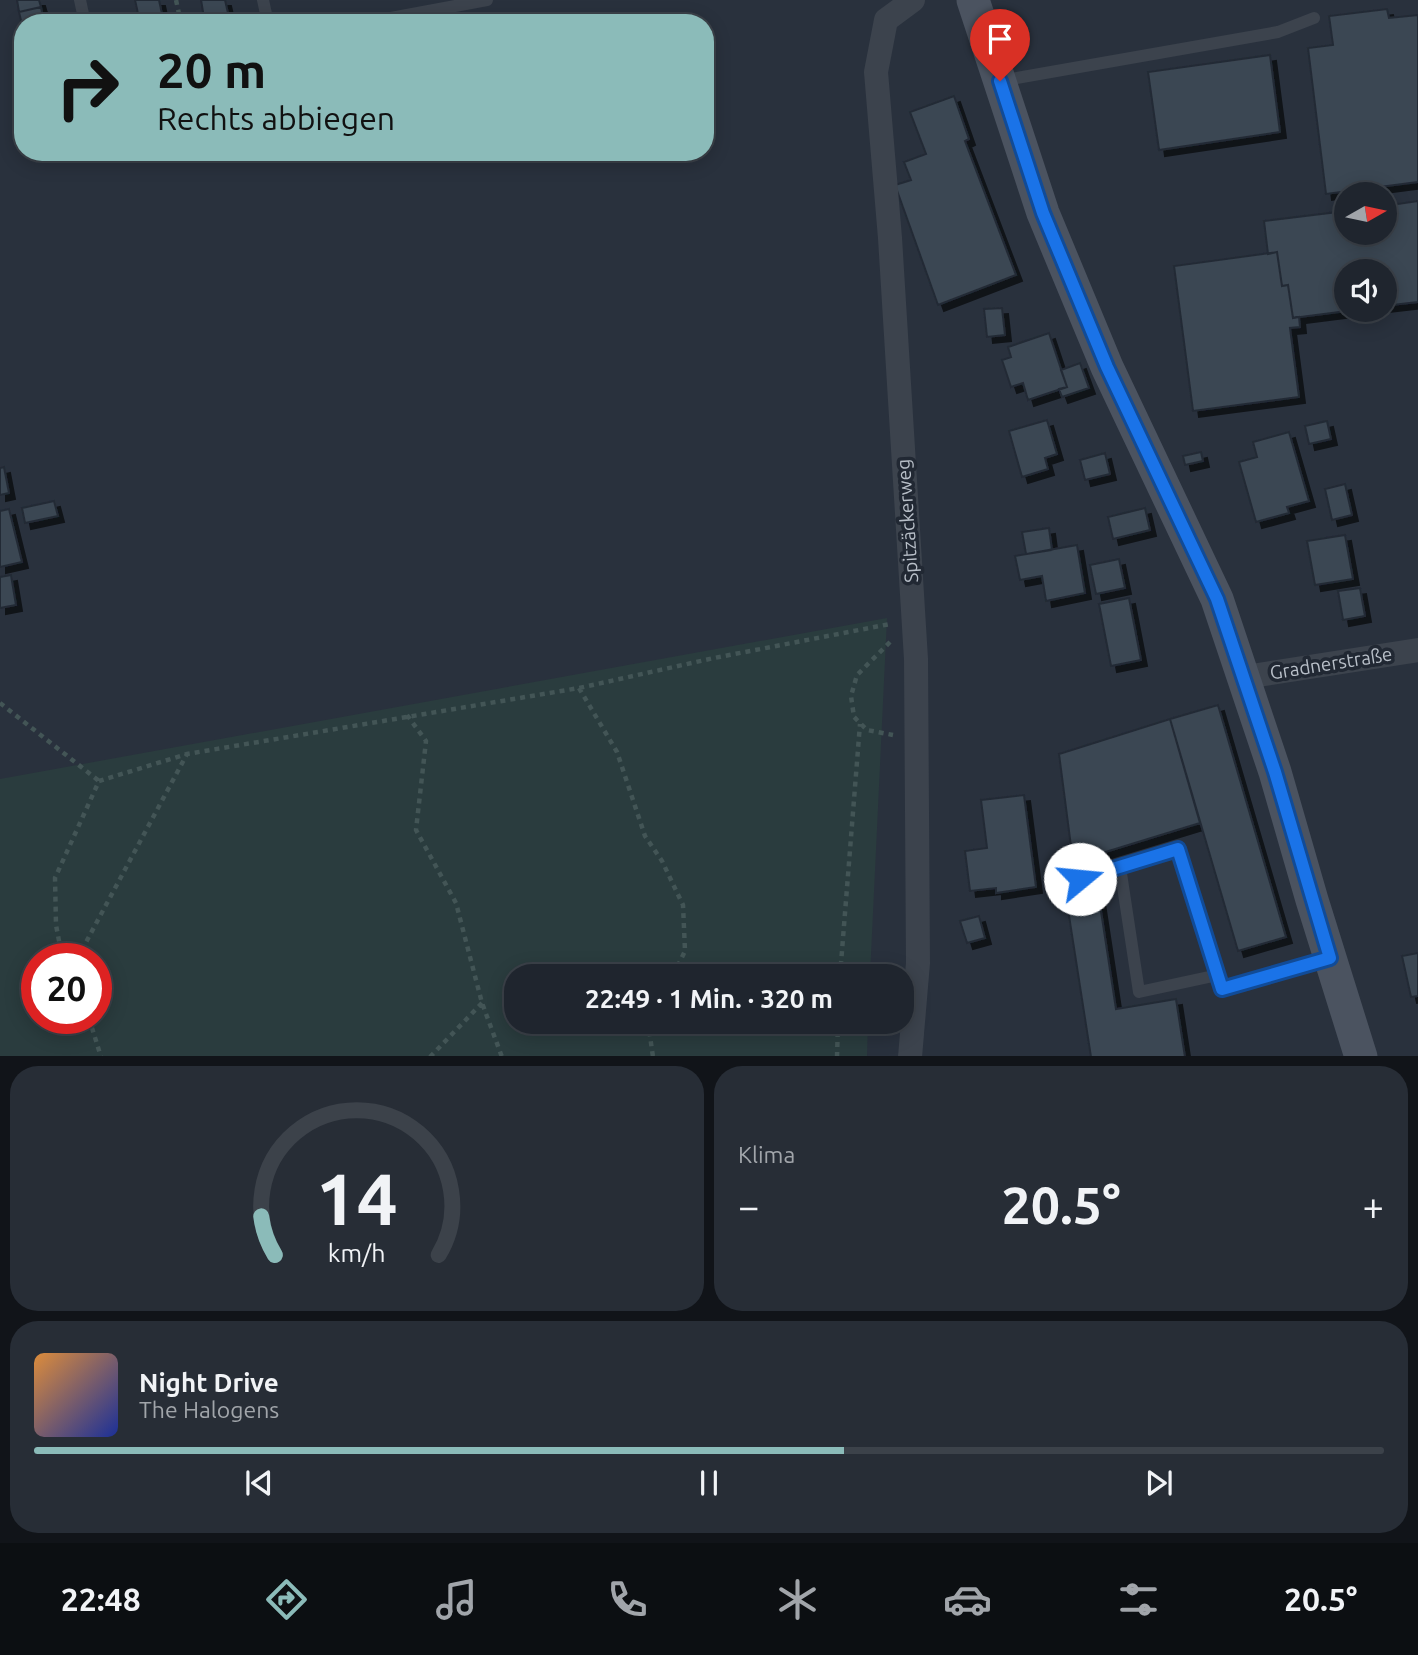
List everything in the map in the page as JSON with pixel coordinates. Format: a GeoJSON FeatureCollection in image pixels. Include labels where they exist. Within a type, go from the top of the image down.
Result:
{"type":"FeatureCollection","features":[{"type":"Feature","properties":{"kind":"main road","name":"Gradnerstraße"},"geometry":{"type":"LineString","coordinates":[[973,0],[1043,213],[1107,367],[1217,599],[1275,772],[1361,1056]]}},
{"type":"Feature","properties":{"kind":"street","name":"Spitzäckerweg"},"geometry":{"type":"LineString","coordinates":[[909,1],[886,20],[876,72],[890,238],[914,620],[918,963],[910,1056]]}},
{"type":"Feature","properties":{"kind":"street","name":"Gradnerstraße"},"geometry":{"type":"LineString","coordinates":[[1245,677],[1418,650]]}},
{"type":"Feature","properties":{"kind":"lane"},"geometry":{"type":"LineString","coordinates":[[401,14],[447,3],[487,0]]}},
{"type":"Feature","properties":{"kind":"lane"},"geometry":{"type":"LineString","coordinates":[[1000,81],[1278,32],[1314,18]]}},
{"type":"Feature","properties":{"kind":"lane"},"geometry":{"type":"LineString","coordinates":[[1080,879],[1178,849],[1222,989],[1330,958]]}},
{"type":"Feature","properties":{"kind":"lane"},"geometry":{"type":"LineString","coordinates":[[1120,867],[1139,992],[1217,975]]}},
{"type":"Feature","properties":{"kind":"path"},"geometry":{"type":"LineString","coordinates":[[59,943],[56,925],[55,877],[99,781],[187,754],[579,688],[714,658],[914,620]]}},
{"type":"Feature","properties":{"kind":"path"},"geometry":{"type":"LineString","coordinates":[[914,620],[857,675],[851,696],[854,717],[867,730],[890,735],[917,734]]}},
{"type":"Feature","properties":{"kind":"path"},"geometry":{"type":"LineString","coordinates":[[579,688],[617,752],[645,836],[662,861],[683,905],[685,951],[679,964]]}},
{"type":"Feature","properties":{"kind":"path"},"geometry":{"type":"LineString","coordinates":[[0,703],[99,781]]}},
{"type":"Feature","properties":{"kind":"path"},"geometry":{"type":"LineString","coordinates":[[407,715],[426,741],[416,830],[456,902],[482,1003],[502,1056]]}},
{"type":"Feature","properties":{"kind":"path"},"geometry":{"type":"LineString","coordinates":[[841,964],[860,724]]}},
{"type":"Feature","properties":{"kind":"path"},"geometry":{"type":"LineString","coordinates":[[86,943],[187,754]]}},
{"type":"Feature","properties":{"kind":"path"},"geometry":{"type":"LineString","coordinates":[[430,1056],[482,1003]]}},
{"type":"Feature","properties":{"kind":"path"},"geometry":{"type":"LineString","coordinates":[[94,1034],[101,1056]]}},
{"type":"Feature","properties":{"kind":"path"},"geometry":{"type":"LineString","coordinates":[[650,1034],[653,1056]]}},
{"type":"Feature","properties":{"kind":"path"},"geometry":{"type":"LineString","coordinates":[[837,1056],[838,1034]]}},
{"type":"Feature","properties":{"kind":"shaded area"},"geometry":{"type":"Polygon","coordinates":[[[887,618],[871,964],[504,964],[504,1034],[868,1034],[867,1056],[0,1056],[0,779],[887,618]]]}},
{"type":"Feature","properties":{"kind":"building"},"geometry":{"type":"Polygon","coordinates":[[[17,0],[39,0],[41,7],[19,12],[17,0]]]}},
{"type":"Feature","properties":{"kind":"building"},"geometry":{"type":"Polygon","coordinates":[[[135,0],[159,0],[162,14],[138,14],[135,0]]]}},
{"type":"Feature","properties":{"kind":"building"},"geometry":{"type":"Polygon","coordinates":[[[201,0],[225,0],[228,13],[203,14],[201,0]]]}},
{"type":"Feature","properties":{"kind":"building"},"geometry":{"type":"Polygon","coordinates":[[[41,7],[42,14],[19,14],[41,7]]]}},
{"type":"Feature","properties":{"kind":"building"},"geometry":{"type":"Polygon","coordinates":[[[1387,9],[1389,18],[1418,15],[1418,182],[1397,185],[1397,182],[1334,182],[1334,193],[1326,194],[1308,48],[1333,45],[1329,16],[1387,9]]]}},
{"type":"Feature","properties":{"kind":"building"},"geometry":{"type":"Polygon","coordinates":[[[1270,55],[1280,132],[1159,150],[1148,72],[1270,55]]]}},
{"type":"Feature","properties":{"kind":"building"},"geometry":{"type":"Polygon","coordinates":[[[954,96],[969,139],[965,141],[1016,275],[938,305],[895,185],[911,180],[904,162],[926,154],[910,112],[954,96]]]}},
{"type":"Feature","properties":{"kind":"building"},"geometry":{"type":"Polygon","coordinates":[[[1418,201],[1418,302],[1397,304],[1397,259],[1334,259],[1334,313],[1293,318],[1288,285],[1282,286],[1277,252],[1268,254],[1264,221],[1334,212],[1334,245],[1397,245],[1397,204],[1418,201]]]}},
{"type":"Feature","properties":{"kind":"building"},"geometry":{"type":"Polygon","coordinates":[[[1277,252],[1282,286],[1288,285],[1293,318],[1299,317],[1300,327],[1290,328],[1299,397],[1193,411],[1174,266],[1277,252]]]}},
{"type":"Feature","properties":{"kind":"building"},"geometry":{"type":"Polygon","coordinates":[[[1002,308],[1005,335],[987,337],[984,309],[1002,308]]]}},
{"type":"Feature","properties":{"kind":"building"},"geometry":{"type":"Polygon","coordinates":[[[1049,333],[1067,387],[1028,400],[1023,383],[1011,387],[1002,360],[1011,357],[1008,347],[1049,333]]]}},
{"type":"Feature","properties":{"kind":"building"},"geometry":{"type":"Polygon","coordinates":[[[1080,363],[1089,388],[1062,397],[1059,389],[1067,387],[1061,370],[1080,363]]]}},
{"type":"Feature","properties":{"kind":"building"},"geometry":{"type":"Polygon","coordinates":[[[1047,420],[1057,454],[1045,458],[1048,469],[1022,477],[1009,431],[1047,420]]]}},
{"type":"Feature","properties":{"kind":"building"},"geometry":{"type":"Polygon","coordinates":[[[1327,421],[1331,439],[1309,444],[1305,426],[1327,421]]]}},
{"type":"Feature","properties":{"kind":"building"},"geometry":{"type":"Polygon","coordinates":[[[1289,432],[1309,501],[1287,507],[1289,513],[1256,522],[1239,462],[1257,457],[1253,442],[1289,432]]]}},
{"type":"Feature","properties":{"kind":"building"},"geometry":{"type":"Polygon","coordinates":[[[1201,452],[1203,461],[1185,465],[1183,456],[1201,452]]]}},
{"type":"Feature","properties":{"kind":"building"},"geometry":{"type":"Polygon","coordinates":[[[1105,453],[1110,474],[1085,480],[1080,460],[1105,453]]]}},
{"type":"Feature","properties":{"kind":"building"},"geometry":{"type":"Polygon","coordinates":[[[4,467],[9,493],[0,495],[0,468],[4,467]]]}},
{"type":"Feature","properties":{"kind":"building"},"geometry":{"type":"Polygon","coordinates":[[[1345,484],[1352,515],[1332,520],[1325,489],[1345,484]]]}},
{"type":"Feature","properties":{"kind":"building"},"geometry":{"type":"Polygon","coordinates":[[[54,501],[58,516],[25,523],[22,508],[54,501]]]}},
{"type":"Feature","properties":{"kind":"building"},"geometry":{"type":"Polygon","coordinates":[[[1145,508],[1150,530],[1113,539],[1108,517],[1145,508]]]}},
{"type":"Feature","properties":{"kind":"building"},"geometry":{"type":"Polygon","coordinates":[[[9,509],[22,562],[0,567],[0,511],[9,509]]]}},
{"type":"Feature","properties":{"kind":"building"},"geometry":{"type":"Polygon","coordinates":[[[1049,528],[1052,550],[1026,554],[1022,532],[1049,528]]]}},
{"type":"Feature","properties":{"kind":"building"},"geometry":{"type":"Polygon","coordinates":[[[1345,535],[1353,579],[1315,585],[1307,541],[1345,535]]]}},
{"type":"Feature","properties":{"kind":"building"},"geometry":{"type":"Polygon","coordinates":[[[1077,545],[1085,593],[1046,601],[1042,576],[1020,580],[1015,556],[1077,545]]]}},
{"type":"Feature","properties":{"kind":"building"},"geometry":{"type":"Polygon","coordinates":[[[1119,559],[1125,588],[1096,594],[1090,565],[1119,559]]]}},
{"type":"Feature","properties":{"kind":"building"},"geometry":{"type":"Polygon","coordinates":[[[11,575],[16,605],[0,608],[0,577],[11,575]]]}},
{"type":"Feature","properties":{"kind":"building"},"geometry":{"type":"Polygon","coordinates":[[[1360,588],[1365,616],[1343,620],[1338,591],[1360,588]]]}},
{"type":"Feature","properties":{"kind":"building"},"geometry":{"type":"Polygon","coordinates":[[[1129,598],[1141,660],[1111,666],[1099,604],[1129,598]]]}},
{"type":"Feature","properties":{"kind":"building"},"geometry":{"type":"Polygon","coordinates":[[[1218,705],[1286,937],[1238,951],[1170,719],[1218,705]]]}},
{"type":"Feature","properties":{"kind":"building"},"geometry":{"type":"Polygon","coordinates":[[[1170,719],[1200,823],[1073,862],[1059,754],[1170,719]]]}},
{"type":"Feature","properties":{"kind":"building"},"geometry":{"type":"Polygon","coordinates":[[[1024,795],[1036,887],[996,893],[996,888],[970,891],[965,851],[987,848],[981,800],[1024,795]]]}},
{"type":"Feature","properties":{"kind":"building"},"geometry":{"type":"Polygon","coordinates":[[[1099,898],[1116,1009],[1176,999],[1185,1056],[1091,1056],[1067,903],[1099,898]]]}},
{"type":"Feature","properties":{"kind":"building"},"geometry":{"type":"Polygon","coordinates":[[[979,916],[985,938],[967,943],[960,921],[979,916]]]}},
{"type":"Feature","properties":{"kind":"building"},"geometry":{"type":"Polygon","coordinates":[[[1418,953],[1418,996],[1411,997],[1402,956],[1418,953]]]}},
{"type":"Feature","properties":{"kind":"route"},"geometry":{"type":"LineString","coordinates":[[1000,81],[1043,213],[1107,367],[1217,599],[1275,772],[1330,958],[1222,989],[1178,849],[1080,879]]}}]}
